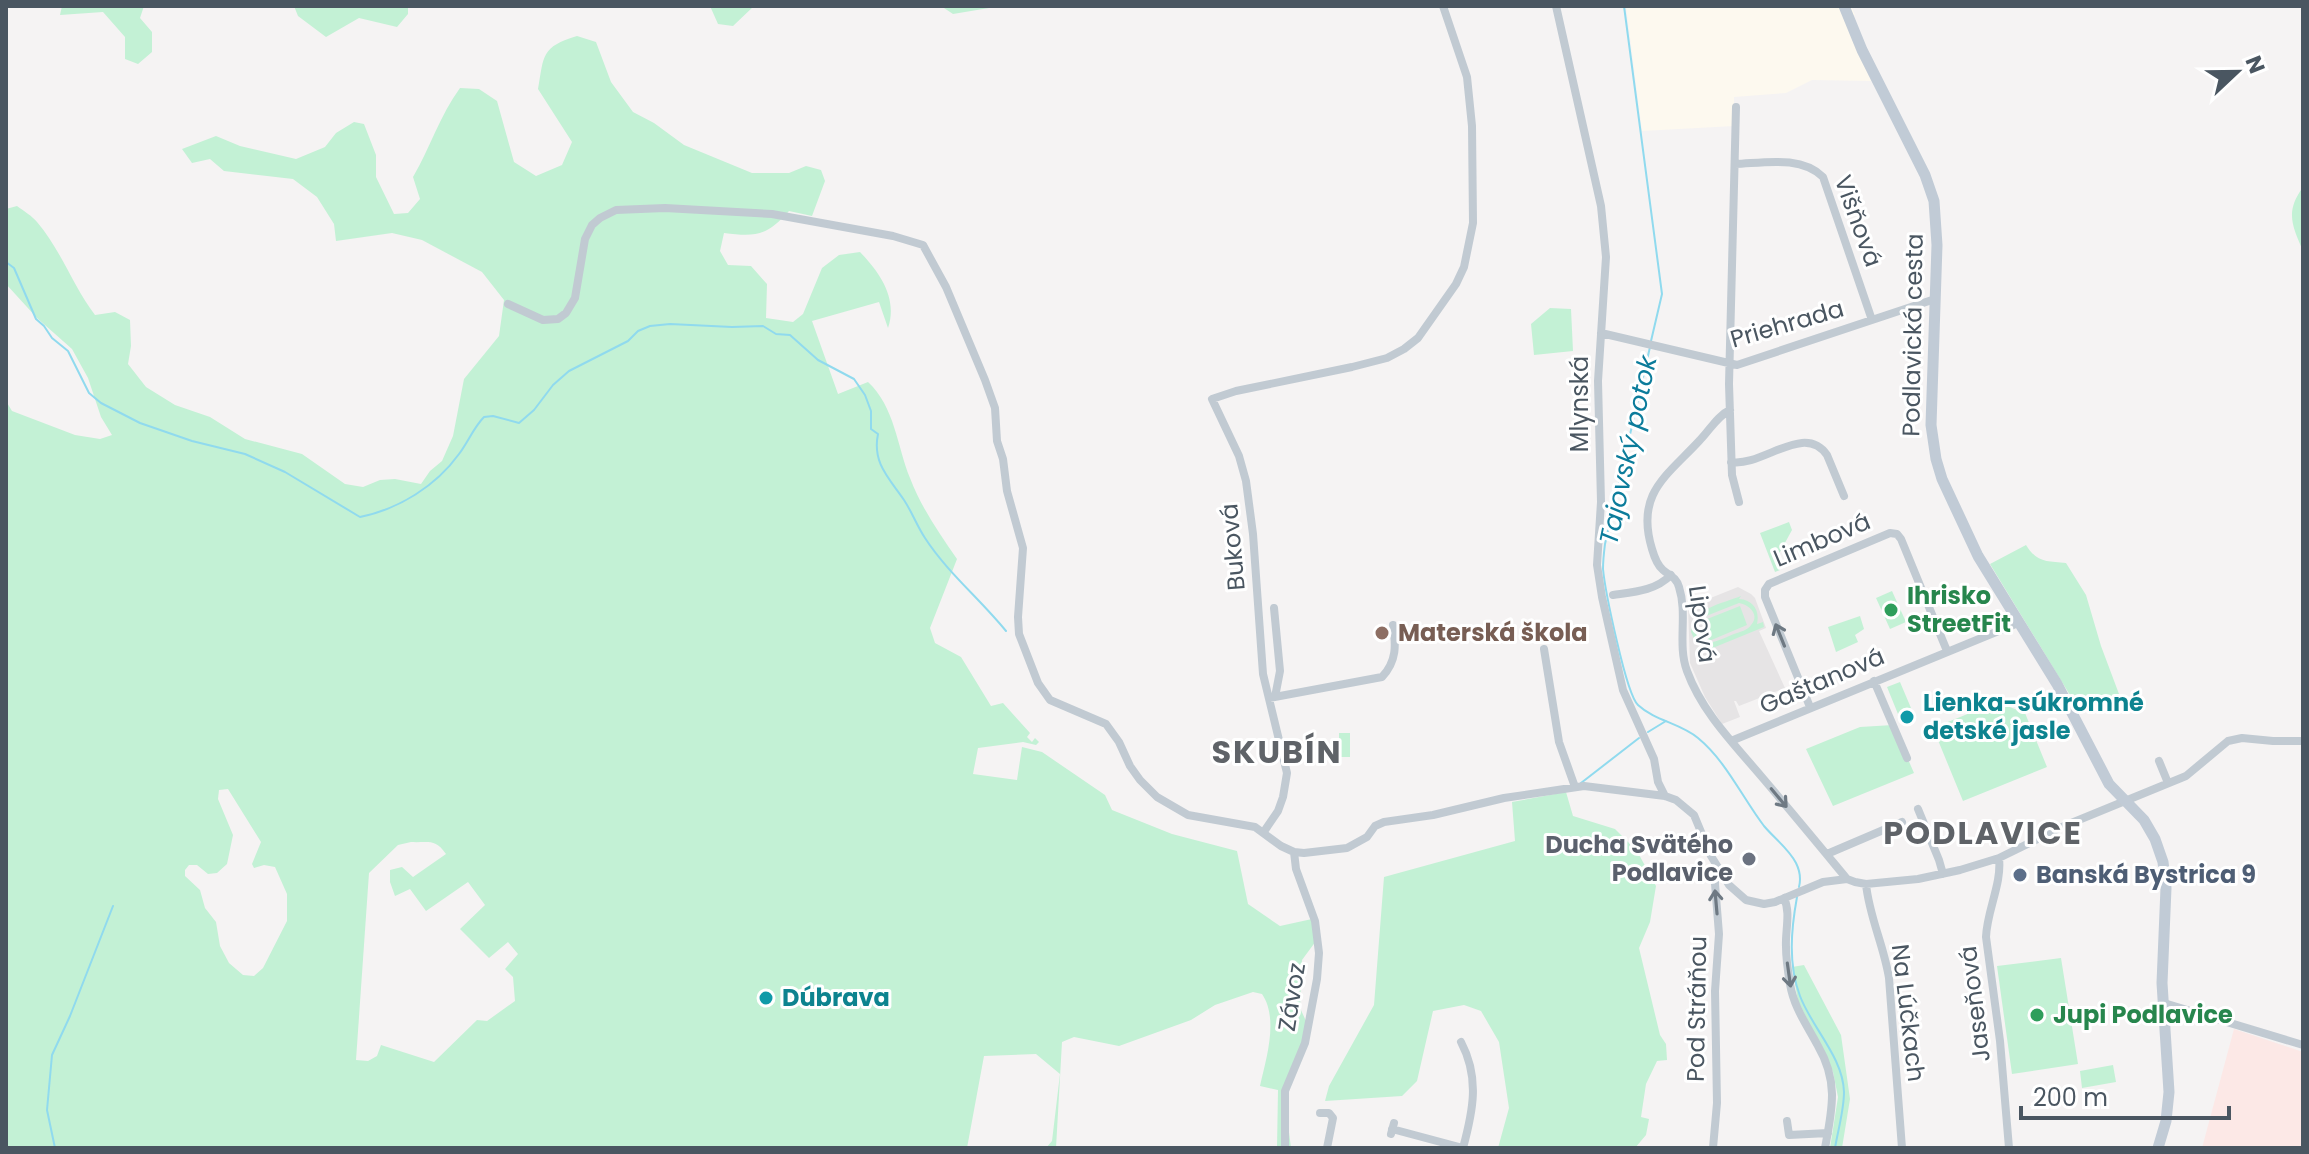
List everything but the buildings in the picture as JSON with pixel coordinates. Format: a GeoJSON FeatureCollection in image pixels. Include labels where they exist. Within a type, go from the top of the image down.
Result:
{"type":"FeatureCollection","features":[{"type":"Feature","properties":{"kind":"main road","name":"Podlavická cesta"},"geometry":{"type":"LineString","coordinates":[[1844,6],[1862,50],[1930,188],[1937,228],[1931,425],[1936,459],[1964,530],[2056,682],[2109,784],[2144,820],[2163,862],[2166,888],[2162,973],[2169,1092],[2166,1121],[2158,1148]]}},
{"type":"Feature","properties":{"kind":"street","name":"Buková"},"geometry":{"type":"LineString","coordinates":[[1263,833],[1278,811],[1287,773],[1272,697],[1263,674],[1246,481],[1239,456],[1212,399],[1387,358],[1418,338],[1456,284],[1464,267],[1473,223],[1469,96],[1460,52],[1443,6]]}},
{"type":"Feature","properties":{"kind":"street","name":"Mlynská"},"geometry":{"type":"LineString","coordinates":[[1556,6],[1604,222],[1605,269],[1598,410],[1601,502],[1597,565],[1623,690],[1654,759],[1658,782],[1665,796]]}},
{"type":"Feature","properties":{"kind":"street"},"geometry":{"type":"LineString","coordinates":[[1736,107],[1730,410],[1732,481],[1739,502]]}},
{"type":"Feature","properties":{"kind":"street","name":"Višňová"},"geometry":{"type":"LineString","coordinates":[[1735,164],[1796,163],[1814,169],[1823,177],[1872,320]]}},
{"type":"Feature","properties":{"kind":"street"},"geometry":{"type":"LineString","coordinates":[[508,304],[543,320],[558,319],[566,313],[575,298],[585,239],[592,225],[616,210],[665,208],[772,214],[923,245],[935,264],[991,395],[998,421],[997,441],[1023,548],[1019,634],[1043,693],[1058,705],[1106,724],[1119,742],[1134,774],[1152,793],[1177,810],[1194,817],[1246,825],[1294,852],[1347,848],[1367,837],[1375,826],[1384,822],[1433,815],[1504,798],[1575,787],[1598,787],[1676,800],[1694,815],[1719,871],[1729,885],[1746,900],[1764,904],[1823,882],[1847,879],[1866,884],[1918,879],[1999,858],[2064,826],[2190,773],[2228,741],[2242,738],[2303,741]]}},
{"type":"Feature","properties":{"kind":"street","name":"Priehrada"},"geometry":{"type":"LineString","coordinates":[[1601,333],[1737,365],[1935,299]]}},
{"type":"Feature","properties":{"kind":"street","name":"Lipová"},"geometry":{"type":"LineString","coordinates":[[1730,410],[1719,417],[1657,488],[1649,506],[1647,523],[1654,555],[1663,570],[1678,583],[1682,601],[1685,667],[1705,707],[1847,879]]}},
{"type":"Feature","properties":{"kind":"street"},"geometry":{"type":"LineString","coordinates":[[1731,462],[1747,462],[1801,442],[1813,442],[1827,455],[1844,496]]}},
{"type":"Feature","properties":{"kind":"street","name":"Limbová"},"geometry":{"type":"LineString","coordinates":[[1810,707],[1765,597],[1765,590],[1769,584],[1890,533],[1897,534],[1901,539],[1947,651]]}},
{"type":"Feature","properties":{"kind":"street"},"geometry":{"type":"LineString","coordinates":[[1613,595],[1652,588],[1671,575]]}},
{"type":"Feature","properties":{"kind":"street","name":"Buková"},"geometry":{"type":"LineString","coordinates":[[1272,697],[1280,671],[1274,608]]}},
{"type":"Feature","properties":{"kind":"street","name":"Gaštanová"},"geometry":{"type":"LineString","coordinates":[[1731,741],[2018,623]]}},
{"type":"Feature","properties":{"kind":"street"},"geometry":{"type":"LineString","coordinates":[[1272,697],[1382,677],[1396,653],[1393,625]]}},
{"type":"Feature","properties":{"kind":"street"},"geometry":{"type":"LineString","coordinates":[[1544,649],[1559,742],[1575,787]]}},
{"type":"Feature","properties":{"kind":"street"},"geometry":{"type":"LineString","coordinates":[[1874,681],[1907,758]]}},
{"type":"Feature","properties":{"kind":"street"},"geometry":{"type":"LineString","coordinates":[[2159,761],[2168,783]]}},
{"type":"Feature","properties":{"kind":"street"},"geometry":{"type":"LineString","coordinates":[[1918,809],[1943,874]]}},
{"type":"Feature","properties":{"kind":"street"},"geometry":{"type":"LineString","coordinates":[[1827,854],[1902,822]]}},
{"type":"Feature","properties":{"kind":"street","name":"Závoz"},"geometry":{"type":"LineString","coordinates":[[1285,1148],[1285,1091],[1305,1043],[1319,953],[1315,921],[1296,869],[1294,852]]}},
{"type":"Feature","properties":{"kind":"street","name":"Jaseňová"},"geometry":{"type":"LineString","coordinates":[[1999,858],[1999,874],[1986,937],[2000,1041],[2009,1148]]}},
{"type":"Feature","properties":{"kind":"street","name":"Pod Stráňou"},"geometry":{"type":"LineString","coordinates":[[1713,1148],[1717,1103],[1715,991],[1719,934],[1715,877],[1719,871]]}},
{"type":"Feature","properties":{"kind":"street","name":"Na Lúčkach"},"geometry":{"type":"LineString","coordinates":[[1866,884],[1889,978],[1902,1148]]}},
{"type":"Feature","properties":{"kind":"street"},"geometry":{"type":"LineString","coordinates":[[1788,896],[1786,948],[1791,989],[1799,1015],[1820,1048],[1832,1081],[1833,1096],[1825,1148]]}},
{"type":"Feature","properties":{"kind":"street"},"geometry":{"type":"LineString","coordinates":[[2164,1003],[2303,1045]]}},
{"type":"Feature","properties":{"kind":"street"},"geometry":{"type":"LineString","coordinates":[[1393,1129],[1463,1148],[1474,1095],[1469,1061],[1461,1042]]}},
{"type":"Feature","properties":{"kind":"street"},"geometry":{"type":"LineString","coordinates":[[1320,1113],[1329,1113],[1333,1118],[1327,1148]]}},
{"type":"Feature","properties":{"kind":"street"},"geometry":{"type":"LineString","coordinates":[[1787,1121],[1789,1137],[1828,1133]]}},
{"type":"Feature","properties":{"kind":"shaded area"},"geometry":{"type":"Polygon","coordinates":[[[1626,6],[1851,6],[1855,15],[1845,19],[1871,81],[1812,80],[1786,93],[1734,97],[1734,126],[1642,131],[1626,6]]]}},
{"type":"Feature","properties":{"kind":"shaded area"},"geometry":{"type":"Polygon","coordinates":[[[1738,587],[1755,598],[1766,628],[1759,631],[1785,688],[1739,706],[1734,701],[1740,717],[1722,724],[1705,697],[1690,663],[1688,607],[1738,587]]]}},
{"type":"Feature","properties":{"kind":"shaded area"},"geometry":{"type":"Polygon","coordinates":[[[2234,1029],[2303,1052],[2303,1148],[2202,1148],[2234,1029]]]}},
{"type":"Feature","properties":{"kind":"green space"},"geometry":{"type":"Polygon","coordinates":[[[62,6],[144,6],[140,18],[152,32],[152,52],[138,64],[125,59],[125,37],[103,12],[60,15],[62,6]]]}},
{"type":"Feature","properties":{"kind":"green space"},"geometry":{"type":"Polygon","coordinates":[[[294,6],[408,6],[408,14],[397,27],[359,18],[326,37],[298,16],[294,6]]]}},
{"type":"Feature","properties":{"kind":"green space"},"geometry":{"type":"Polygon","coordinates":[[[710,6],[754,6],[733,26],[718,24],[710,6]]]}},
{"type":"Feature","properties":{"kind":"green space"},"geometry":{"type":"Polygon","coordinates":[[[941,6],[1001,6],[953,14],[941,6]]]}},
{"type":"Feature","properties":{"kind":"green space"},"geometry":{"type":"Polygon","coordinates":[[[577,36],[596,42],[611,82],[633,112],[684,145],[752,173],[789,173],[806,166],[821,170],[825,181],[812,216],[789,211],[774,226],[760,233],[724,233],[720,251],[728,265],[751,266],[767,284],[766,318],[793,322],[803,314],[822,268],[839,255],[860,252],[885,287],[891,306],[888,328],[879,302],[812,321],[838,394],[868,382],[884,403],[914,489],[957,559],[930,628],[935,643],[961,657],[991,706],[1003,703],[1030,733],[1027,737],[1032,742],[1035,738],[1039,742],[1036,745],[1023,742],[978,748],[973,774],[1017,780],[1022,747],[1042,752],[1105,795],[1112,810],[1172,834],[1237,851],[1248,904],[1280,926],[1312,919],[1316,941],[1302,960],[1300,1008],[1306,1021],[1301,1051],[1285,1101],[1291,1148],[1277,1148],[1278,1090],[1260,1086],[1270,1039],[1270,1015],[1262,994],[1253,992],[1215,1005],[1191,1020],[1119,1046],[1074,1037],[1062,1042],[1056,1148],[1046,1148],[1052,1141],[1060,1074],[1036,1054],[984,1056],[967,1148],[6,1148],[6,401],[12,411],[75,435],[100,439],[112,435],[72,349],[37,318],[6,284],[6,209],[17,206],[37,222],[95,315],[115,312],[130,320],[128,364],[146,387],[175,405],[210,417],[245,439],[302,454],[345,484],[363,487],[380,480],[395,479],[421,484],[442,461],[453,436],[464,379],[499,336],[504,300],[482,272],[422,240],[392,233],[336,241],[334,224],[317,197],[293,179],[224,171],[210,159],[192,163],[182,149],[216,136],[240,146],[296,159],[325,147],[336,133],[354,122],[364,124],[376,155],[376,177],[394,214],[408,213],[420,199],[413,177],[460,88],[479,89],[497,101],[514,162],[536,176],[562,165],[572,142],[538,89],[546,54],[557,44],[577,36]],[[228,789],[219,790],[218,799],[233,835],[227,864],[217,873],[208,874],[197,865],[189,865],[185,876],[200,890],[205,908],[216,922],[220,946],[229,963],[243,975],[254,976],[263,968],[287,921],[287,894],[275,867],[264,865],[254,868],[252,864],[261,842],[228,789]],[[435,843],[398,845],[369,873],[356,1060],[368,1061],[377,1056],[381,1045],[434,1062],[477,1020],[487,1021],[515,1001],[513,977],[505,969],[518,954],[508,942],[489,958],[460,929],[485,905],[468,882],[426,911],[410,889],[395,896],[390,870],[402,867],[413,877],[446,854],[435,843]]]}},
{"type":"Feature","properties":{"kind":"green space"},"geometry":{"type":"Polygon","coordinates":[[[2303,187],[2303,251],[2292,211],[2303,187]]]}},
{"type":"Feature","properties":{"kind":"green space"},"geometry":{"type":"Polygon","coordinates":[[[1550,308],[1571,309],[1573,351],[1534,355],[1531,324],[1550,308]]]}},
{"type":"Feature","properties":{"kind":"green space"},"geometry":{"type":"Polygon","coordinates":[[[1789,522],[1792,530],[1776,559],[1780,570],[1775,572],[1760,533],[1789,522]]]}},
{"type":"Feature","properties":{"kind":"green space"},"geometry":{"type":"Polygon","coordinates":[[[2026,545],[2038,558],[2066,563],[2086,595],[2119,694],[2087,706],[2084,701],[2076,705],[1990,564],[2026,545]]]}},
{"type":"Feature","properties":{"kind":"green space","name":"Ihrisko StreetFit"},"geometry":{"type":"Polygon","coordinates":[[[1892,591],[1906,622],[1890,629],[1876,598],[1892,591]]]}},
{"type":"Feature","properties":{"kind":"green space"},"geometry":{"type":"Polygon","coordinates":[[[1741,596],[1739,599],[1752,604],[1757,614],[1757,624],[1763,622],[1764,627],[1698,654],[1696,649],[1702,646],[1695,641],[1691,632],[1697,617],[1709,608],[1741,596]],[[1743,604],[1701,618],[1695,627],[1700,640],[1716,641],[1748,628],[1754,621],[1754,614],[1743,604]]]}},
{"type":"Feature","properties":{"kind":"green space"},"geometry":{"type":"Polygon","coordinates":[[[1740,606],[1747,625],[1709,641],[1702,621],[1740,606]]]}},
{"type":"Feature","properties":{"kind":"green space"},"geometry":{"type":"Polygon","coordinates":[[[1860,616],[1864,629],[1855,635],[1858,642],[1836,652],[1828,627],[1860,616]]]}},
{"type":"Feature","properties":{"kind":"green space"},"geometry":{"type":"Polygon","coordinates":[[[1900,682],[1911,708],[1898,714],[1887,687],[1900,682]]]}},
{"type":"Feature","properties":{"kind":"green space"},"geometry":{"type":"Polygon","coordinates":[[[1997,702],[2025,713],[2047,767],[1963,801],[1933,728],[1997,702]]]}},
{"type":"Feature","properties":{"kind":"green space"},"geometry":{"type":"Polygon","coordinates":[[[1893,725],[1914,773],[1833,806],[1806,749],[1860,727],[1893,725]]]}},
{"type":"Feature","properties":{"kind":"green space"},"geometry":{"type":"Polygon","coordinates":[[[1339,733],[1350,733],[1350,757],[1339,757],[1339,733]]]}},
{"type":"Feature","properties":{"kind":"green space"},"geometry":{"type":"Polygon","coordinates":[[[1566,792],[1573,816],[1615,829],[1637,851],[1656,886],[1650,922],[1639,948],[1660,1035],[1666,1044],[1667,1060],[1657,1061],[1646,1084],[1641,1117],[1649,1119],[1646,1135],[1635,1148],[1498,1148],[1509,1108],[1499,1042],[1481,1011],[1464,1005],[1433,1011],[1417,1081],[1402,1096],[1325,1101],[1329,1086],[1374,1005],[1384,877],[1515,841],[1512,802],[1566,792]]]}},
{"type":"Feature","properties":{"kind":"green space","name":"Jupi Podlavice"},"geometry":{"type":"Polygon","coordinates":[[[2061,958],[2078,1064],[2012,1074],[1997,966],[2061,958]]]}},
{"type":"Feature","properties":{"kind":"green space"},"geometry":{"type":"Polygon","coordinates":[[[1804,965],[1841,1035],[1850,1099],[1842,1148],[1830,1148],[1838,1097],[1833,1072],[1798,1001],[1792,967],[1804,965]]]}},
{"type":"Feature","properties":{"kind":"green space"},"geometry":{"type":"Polygon","coordinates":[[[2113,1065],[2116,1082],[2082,1088],[2080,1071],[2113,1065]]]}},
{"type":"Feature","properties":{"kind":"waterway","name":"Tajovský potok"},"geometry":{"type":"LineString","coordinates":[[1624,6],[1662,294],[1651,341]]}},
{"type":"Feature","properties":{"kind":"waterway"},"geometry":{"type":"LineString","coordinates":[[6,262],[14,268],[36,319],[68,351],[89,393],[101,403],[140,423],[192,441],[245,454],[285,472],[360,517],[389,508],[428,486],[450,466],[484,417],[493,416],[519,423],[569,371],[628,341],[638,331],[670,324],[763,326],[776,334],[790,335],[818,360],[854,379],[871,411],[871,429],[878,434],[877,453],[888,477],[934,550],[1006,631]]}},
{"type":"Feature","properties":{"kind":"waterway","name":"Tajovský potok"},"geometry":{"type":"LineString","coordinates":[[1650,347],[1605,544],[1603,569],[1622,663],[1638,705],[1691,733],[1717,757],[1764,826],[1793,858],[1799,872],[1799,887]]}},
{"type":"Feature","properties":{"kind":"waterway"},"geometry":{"type":"LineString","coordinates":[[1648,732],[1666,721]]}},
{"type":"Feature","properties":{"kind":"waterway"},"geometry":{"type":"LineString","coordinates":[[1581,783],[1639,738]]}},
{"type":"Feature","properties":{"kind":"waterway","name":"Tajovský potok"},"geometry":{"type":"LineString","coordinates":[[1797,897],[1792,947],[1796,984],[1805,1008],[1833,1055],[1844,1092],[1835,1148]]}},
{"type":"Feature","properties":{"kind":"waterway"},"geometry":{"type":"LineString","coordinates":[[55,1148],[47,1110],[52,1055],[113,906]]}},
{"type":"Feature","properties":{"kind":"place","name":"Ihrisko StreetFit"},"geometry":{"type":"Point","coordinates":[1891,610]}},
{"type":"Feature","properties":{"kind":"place","name":"Materská škola"},"geometry":{"type":"Point","coordinates":[1382,633]}},
{"type":"Feature","properties":{"kind":"place","name":"Lienka-súkromné detské jasle"},"geometry":{"type":"Point","coordinates":[1907,717]}},
{"type":"Feature","properties":{"kind":"place","name":"Ducha Svätého Podlavice"},"geometry":{"type":"Point","coordinates":[1749,859]}},
{"type":"Feature","properties":{"kind":"place","name":"Banská Bystrica 9"},"geometry":{"type":"Point","coordinates":[2020,875]}},
{"type":"Feature","properties":{"kind":"place","name":"Dúbrava"},"geometry":{"type":"Point","coordinates":[766,998]}},
{"type":"Feature","properties":{"kind":"place","name":"Jupi Podlavice"},"geometry":{"type":"Point","coordinates":[2037,1015]}},
{"type":"Feature","properties":{"kind":"district","name":"SKUBÍN"},"geometry":{"type":"Point","coordinates":[1277,752]}},
{"type":"Feature","properties":{"kind":"district","name":"PODLAVICE"},"geometry":{"type":"Point","coordinates":[1983,833]}}]}
